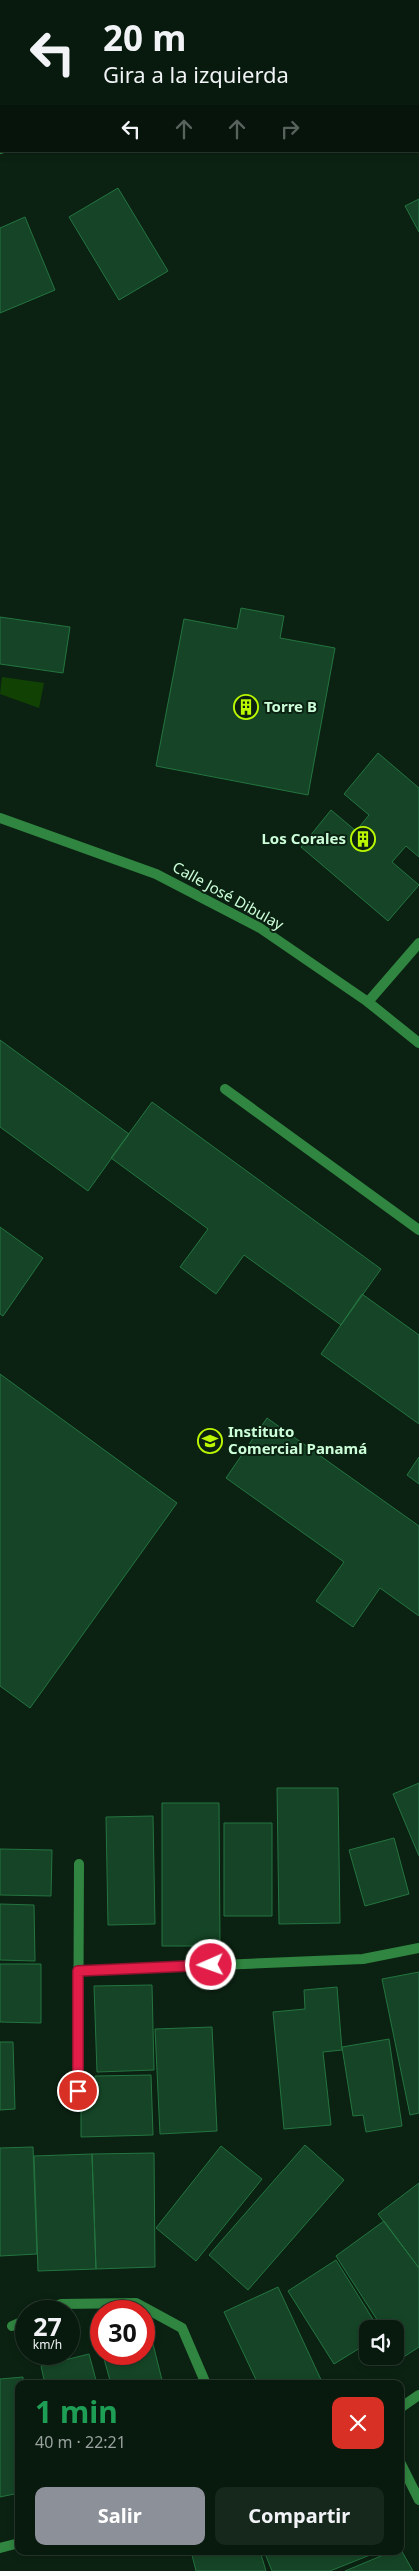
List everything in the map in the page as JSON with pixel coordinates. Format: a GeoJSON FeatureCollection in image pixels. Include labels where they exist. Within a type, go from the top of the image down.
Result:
{"type":"FeatureCollection","features":[{"type":"Feature","properties":{"kind":"street","name":"Calle José Dibulay"},"geometry":{"type":"LineString","coordinates":[[0,818],[156,874],[260,928],[368,1002],[419,1042]]}},
{"type":"Feature","properties":{"kind":"street"},"geometry":{"type":"LineString","coordinates":[[368,1002],[419,942]]}},
{"type":"Feature","properties":{"kind":"street"},"geometry":{"type":"LineString","coordinates":[[225,1089],[419,1230]]}},
{"type":"Feature","properties":{"kind":"street"},"geometry":{"type":"LineString","coordinates":[[78,2091],[80,1864]]}},
{"type":"Feature","properties":{"kind":"street"},"geometry":{"type":"LineString","coordinates":[[78,1971],[363,1959],[419,1948]]}},
{"type":"Feature","properties":{"kind":"street"},"geometry":{"type":"LineString","coordinates":[[80,2304],[136,2303],[182,2328],[204,2380]]}},
{"type":"Feature","properties":{"kind":"street"},"geometry":{"type":"LineString","coordinates":[[404,2405],[419,2395]]}},
{"type":"Feature","properties":{"kind":"street"},"geometry":{"type":"LineString","coordinates":[[404,2470],[419,2500]]}},
{"type":"Feature","properties":{"kind":"street"},"geometry":{"type":"LineString","coordinates":[[0,2548],[15,2544]]}},
{"type":"Feature","properties":{"kind":"shaded area"},"geometry":{"type":"Polygon","coordinates":[[[2,677],[44,683],[39,708],[0,694],[2,677]]]}},
{"type":"Feature","properties":{"kind":"building"},"geometry":{"type":"Polygon","coordinates":[[[118,188],[168,271],[119,300],[69,217],[118,188]]]}},
{"type":"Feature","properties":{"kind":"building"},"geometry":{"type":"Polygon","coordinates":[[[419,199],[419,232],[405,206],[419,199]]]}},
{"type":"Feature","properties":{"kind":"building"},"geometry":{"type":"Polygon","coordinates":[[[25,217],[55,290],[0,313],[0,228],[25,217]]]}},
{"type":"Feature","properties":{"kind":"building","name":"Torre B"},"geometry":{"type":"Polygon","coordinates":[[[241,608],[284,616],[280,638],[335,648],[308,795],[156,766],[184,619],[237,629],[241,608]]]}},
{"type":"Feature","properties":{"kind":"building"},"geometry":{"type":"Polygon","coordinates":[[[0,617],[70,627],[63,673],[0,664],[0,617]]]}},
{"type":"Feature","properties":{"kind":"building","name":"Los Corales"},"geometry":{"type":"Polygon","coordinates":[[[378,753],[419,788],[419,857],[406,846],[392,862],[419,885],[388,921],[301,847],[331,810],[356,831],[369,815],[344,794],[378,753]]]}},
{"type":"Feature","properties":{"kind":"building"},"geometry":{"type":"Polygon","coordinates":[[[0,1040],[129,1134],[88,1191],[0,1127],[0,1040]]]}},
{"type":"Feature","properties":{"kind":"building"},"geometry":{"type":"Polygon","coordinates":[[[152,1102],[381,1269],[341,1325],[244,1255],[216,1294],[180,1267],[208,1229],[111,1158],[152,1102]]]}},
{"type":"Feature","properties":{"kind":"building"},"geometry":{"type":"Polygon","coordinates":[[[0,1227],[43,1258],[3,1316],[0,1314],[0,1227]]]}},
{"type":"Feature","properties":{"kind":"building"},"geometry":{"type":"Polygon","coordinates":[[[362,1294],[419,1335],[419,1424],[321,1354],[362,1294]]]}},
{"type":"Feature","properties":{"kind":"building"},"geometry":{"type":"Polygon","coordinates":[[[0,1374],[177,1503],[30,1708],[0,1686],[0,1374]]]}},
{"type":"Feature","properties":{"kind":"building"},"geometry":{"type":"Polygon","coordinates":[[[267,1418],[419,1526],[419,1616],[380,1588],[353,1627],[316,1601],[344,1562],[226,1478],[267,1418]]]}},
{"type":"Feature","properties":{"kind":"building"},"geometry":{"type":"Polygon","coordinates":[[[419,1457],[419,1484],[407,1475],[419,1457]]]}},
{"type":"Feature","properties":{"kind":"building"},"geometry":{"type":"Polygon","coordinates":[[[419,1783],[419,1856],[393,1794],[419,1783]]]}},
{"type":"Feature","properties":{"kind":"building"},"geometry":{"type":"Polygon","coordinates":[[[277,1788],[338,1788],[340,1923],[279,1924],[277,1788]]]}},
{"type":"Feature","properties":{"kind":"building"},"geometry":{"type":"Polygon","coordinates":[[[162,1803],[219,1803],[220,1946],[162,1946],[162,1803]]]}},
{"type":"Feature","properties":{"kind":"building"},"geometry":{"type":"Polygon","coordinates":[[[153,1816],[155,1924],[108,1925],[106,1817],[153,1816]]]}},
{"type":"Feature","properties":{"kind":"building"},"geometry":{"type":"Polygon","coordinates":[[[224,1823],[272,1823],[272,1916],[224,1916],[224,1823]]]}},
{"type":"Feature","properties":{"kind":"building"},"geometry":{"type":"Polygon","coordinates":[[[394,1838],[409,1894],[365,1906],[349,1850],[394,1838]]]}},
{"type":"Feature","properties":{"kind":"building"},"geometry":{"type":"Polygon","coordinates":[[[0,1849],[52,1850],[51,1896],[0,1895],[0,1849]]]}},
{"type":"Feature","properties":{"kind":"building"},"geometry":{"type":"Polygon","coordinates":[[[0,1904],[34,1905],[35,1961],[0,1960],[0,1904]]]}},
{"type":"Feature","properties":{"kind":"building"},"geometry":{"type":"Polygon","coordinates":[[[0,1964],[41,1964],[41,2023],[0,2022],[0,1964]]]}},
{"type":"Feature","properties":{"kind":"building"},"geometry":{"type":"Polygon","coordinates":[[[419,1972],[419,2113],[410,2115],[382,1979],[419,1972]]]}},
{"type":"Feature","properties":{"kind":"building"},"geometry":{"type":"Polygon","coordinates":[[[152,1985],[154,2070],[97,2072],[94,1986],[152,1985]]]}},
{"type":"Feature","properties":{"kind":"building"},"geometry":{"type":"Polygon","coordinates":[[[337,1987],[342,2050],[323,2052],[331,2125],[284,2129],[273,2012],[305,2009],[304,1990],[337,1987]]]}},
{"type":"Feature","properties":{"kind":"building"},"geometry":{"type":"Polygon","coordinates":[[[212,2027],[217,2131],[160,2134],[155,2029],[212,2027]]]}},
{"type":"Feature","properties":{"kind":"building"},"geometry":{"type":"Polygon","coordinates":[[[389,2039],[402,2126],[366,2132],[363,2115],[353,2116],[342,2047],[389,2039]]]}},
{"type":"Feature","properties":{"kind":"building"},"geometry":{"type":"Polygon","coordinates":[[[0,2042],[13,2042],[15,2109],[0,2110],[0,2042]]]}},
{"type":"Feature","properties":{"kind":"building"},"geometry":{"type":"Polygon","coordinates":[[[151,2075],[153,2135],[81,2137],[81,2104],[95,2104],[95,2076],[151,2075]]]}},
{"type":"Feature","properties":{"kind":"building"},"geometry":{"type":"Polygon","coordinates":[[[305,2145],[344,2180],[248,2290],[209,2255],[305,2145]]]}},
{"type":"Feature","properties":{"kind":"building"},"geometry":{"type":"Polygon","coordinates":[[[221,2146],[262,2179],[196,2261],[156,2228],[221,2146]]]}},
{"type":"Feature","properties":{"kind":"building"},"geometry":{"type":"Polygon","coordinates":[[[33,2147],[37,2254],[0,2256],[0,2148],[33,2147]]]}},
{"type":"Feature","properties":{"kind":"building"},"geometry":{"type":"Polygon","coordinates":[[[154,2153],[155,2267],[96,2269],[92,2154],[154,2153]]]}},
{"type":"Feature","properties":{"kind":"building"},"geometry":{"type":"Polygon","coordinates":[[[92,2154],[96,2269],[38,2271],[34,2156],[92,2154]]]}},
{"type":"Feature","properties":{"kind":"building"},"geometry":{"type":"Polygon","coordinates":[[[419,2183],[419,2268],[378,2214],[419,2183]]]}},
{"type":"Feature","properties":{"kind":"building"},"geometry":{"type":"Polygon","coordinates":[[[384,2221],[419,2268],[419,2347],[404,2357],[404,2320],[377,2320],[336,2256],[384,2221]]]}},
{"type":"Feature","properties":{"kind":"building"},"geometry":{"type":"Polygon","coordinates":[[[336,2260],[373,2320],[359,2320],[359,2349],[334,2364],[288,2291],[336,2260]]]}},
{"type":"Feature","properties":{"kind":"building"},"geometry":{"type":"Polygon","coordinates":[[[278,2287],[321,2380],[256,2380],[224,2312],[278,2287]]]}},
{"type":"Feature","properties":{"kind":"building"},"geometry":{"type":"Polygon","coordinates":[[[155,2352],[162,2380],[110,2380],[106,2365],[155,2365],[155,2352]]]}},
{"type":"Feature","properties":{"kind":"building"},"geometry":{"type":"Polygon","coordinates":[[[89,2354],[90,2365],[92,2365],[96,2380],[44,2380],[41,2366],[80,2365],[80,2356],[89,2354]]]}},
{"type":"Feature","properties":{"kind":"building"},"geometry":{"type":"Polygon","coordinates":[[[23,2377],[23,2380],[15,2380],[15,2494],[0,2497],[0,2379],[23,2377]]]}},
{"type":"Feature","properties":{"kind":"building"},"geometry":{"type":"Polygon","coordinates":[[[192,2555],[261,2555],[266,2571],[196,2571],[192,2555]]]}},
{"type":"Feature","properties":{"kind":"building"},"geometry":{"type":"Polygon","coordinates":[[[266,2555],[370,2555],[330,2571],[272,2571],[266,2555]]]}},
{"type":"Feature","properties":{"kind":"building"},"geometry":{"type":"Polygon","coordinates":[[[383,2555],[404,2555],[413,2571],[345,2571],[383,2555]]]}},
{"type":"Feature","properties":{"kind":"place","name":"Torre B"},"geometry":{"type":"Point","coordinates":[246,707]}},
{"type":"Feature","properties":{"kind":"place","name":"Los Corales"},"geometry":{"type":"Point","coordinates":[363,839]}},
{"type":"Feature","properties":{"kind":"place","name":"Instituto Comercial Panamá"},"geometry":{"type":"Point","coordinates":[210,1441]}},
{"type":"Feature","properties":{"kind":"route"},"geometry":{"type":"LineString","coordinates":[[78,2091],[78,1971],[211,1965]]}}]}
